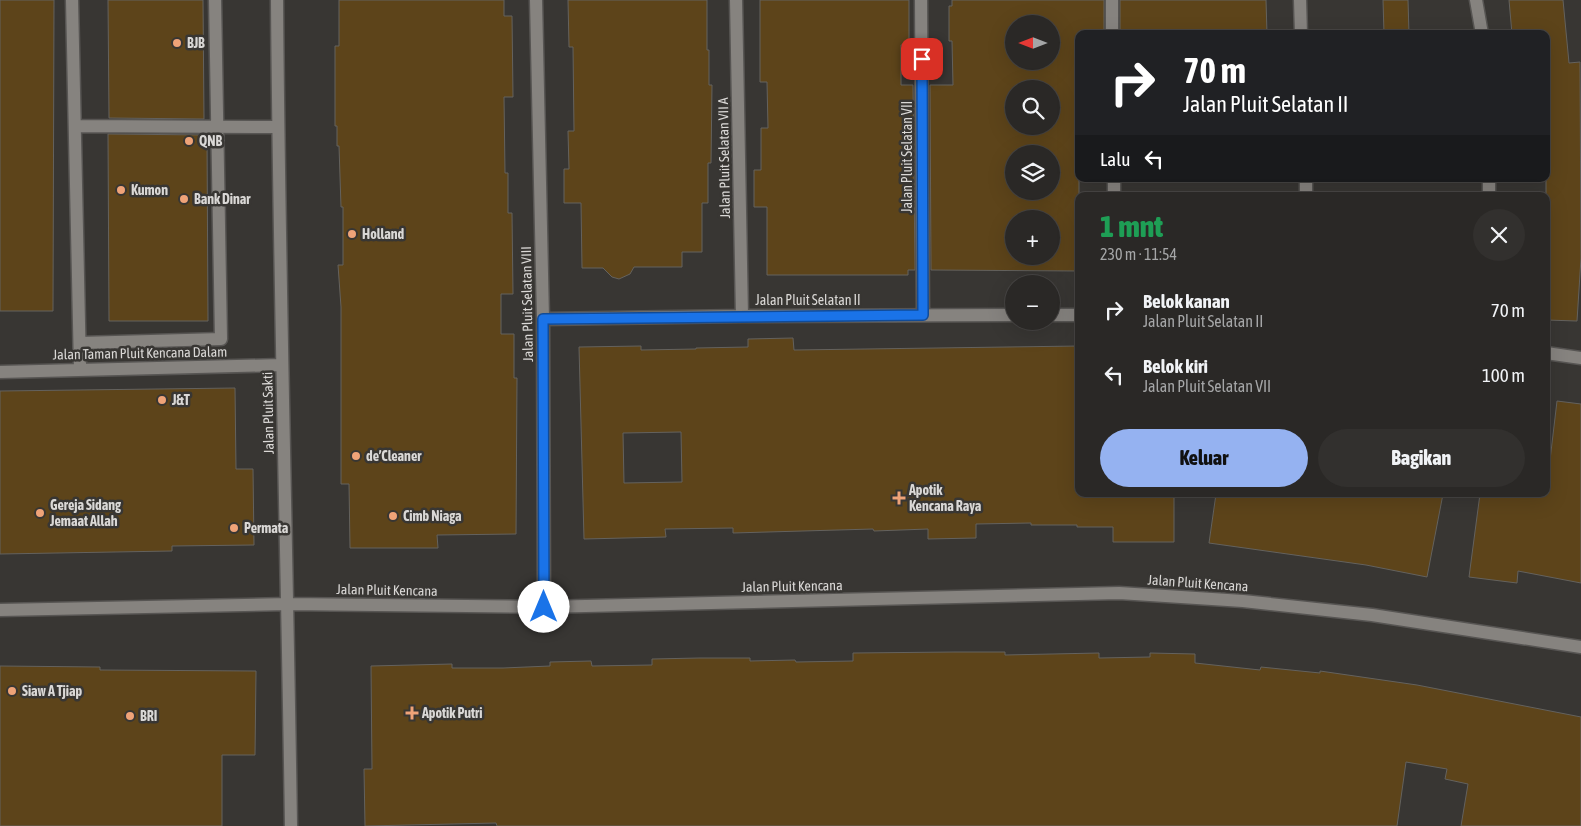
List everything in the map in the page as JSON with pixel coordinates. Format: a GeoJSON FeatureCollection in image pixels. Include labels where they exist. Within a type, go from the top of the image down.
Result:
{"type":"FeatureCollection","features":[{"type":"Feature","properties":{"kind":"street"},"geometry":{"type":"LineString","coordinates":[[72,0],[80,369]]}},
{"type":"Feature","properties":{"kind":"street"},"geometry":{"type":"LineString","coordinates":[[80,343],[221,339],[215,0]]}},
{"type":"Feature","properties":{"kind":"street","name":"Jalan Pluit Sakti"},"geometry":{"type":"LineString","coordinates":[[277,0],[291,826]]}},
{"type":"Feature","properties":{"kind":"street","name":"Jalan Pluit Selatan VIII"},"geometry":{"type":"LineString","coordinates":[[536,0],[543,319],[544,607]]}},
{"type":"Feature","properties":{"kind":"street","name":"Jalan Pluit Selatan VII A"},"geometry":{"type":"LineString","coordinates":[[736,0],[742,316]]}},
{"type":"Feature","properties":{"kind":"street","name":"Jalan Pluit Selatan VII"},"geometry":{"type":"LineString","coordinates":[[921,0],[923,315]]}},
{"type":"Feature","properties":{"kind":"street"},"geometry":{"type":"LineString","coordinates":[[1112,0],[1112,30]]}},
{"type":"Feature","properties":{"kind":"street"},"geometry":{"type":"LineString","coordinates":[[1300,0],[1301,30]]}},
{"type":"Feature","properties":{"kind":"street"},"geometry":{"type":"LineString","coordinates":[[1476,0],[1481,30]]}},
{"type":"Feature","properties":{"kind":"street"},"geometry":{"type":"LineString","coordinates":[[75,126],[278,127]]}},
{"type":"Feature","properties":{"kind":"street","name":"Jalan Pluit Selatan II"},"geometry":{"type":"LineString","coordinates":[[543,319],[1005,315]]}},
{"type":"Feature","properties":{"kind":"street"},"geometry":{"type":"LineString","coordinates":[[1060,315],[1075,315]]}},
{"type":"Feature","properties":{"kind":"street"},"geometry":{"type":"LineString","coordinates":[[1550,354],[1581,358]]}},
{"type":"Feature","properties":{"kind":"street","name":"Jalan Taman Pluit Kencana Dalam"},"geometry":{"type":"LineString","coordinates":[[0,372],[282,365]]}},
{"type":"Feature","properties":{"kind":"street","name":"Jalan Pluit Kencana"},"geometry":{"type":"LineString","coordinates":[[0,610],[288,604],[544,607],[1119,593],[1243,601],[1372,615],[1581,648]]}},
{"type":"Feature","properties":{"kind":"building"},"geometry":{"type":"Polygon","coordinates":[[[0,0],[54,0],[53,311],[0,311],[0,0]]]}},
{"type":"Feature","properties":{"kind":"building"},"geometry":{"type":"Polygon","coordinates":[[[108,0],[203,0],[204,119],[109,118],[108,0]]]}},
{"type":"Feature","properties":{"kind":"building"},"geometry":{"type":"Polygon","coordinates":[[[339,0],[504,0],[504,16],[512,16],[513,97],[504,97],[505,173],[508,173],[508,213],[512,213],[513,294],[501,294],[501,334],[514,334],[514,378],[517,378],[516,534],[437,535],[438,548],[350,548],[349,484],[341,484],[341,307],[338,265],[343,265],[343,207],[341,207],[339,146],[337,146],[337,126],[335,126],[335,46],[339,46],[339,0]]]}},
{"type":"Feature","properties":{"kind":"building"},"geometry":{"type":"Polygon","coordinates":[[[568,0],[707,0],[709,85],[712,85],[711,163],[708,163],[708,203],[702,203],[702,252],[682,252],[682,267],[634,267],[630,274],[619,279],[612,277],[603,268],[582,268],[581,203],[564,203],[564,169],[569,169],[568,131],[574,131],[573,47],[569,47],[568,0]]]}},
{"type":"Feature","properties":{"kind":"building"},"geometry":{"type":"Polygon","coordinates":[[[760,0],[909,0],[909,45],[901,45],[901,85],[913,85],[915,270],[908,270],[908,275],[767,275],[767,207],[754,207],[754,170],[761,170],[761,128],[768,128],[767,82],[760,82],[760,0]]]}},
{"type":"Feature","properties":{"kind":"building"},"geometry":{"type":"Polygon","coordinates":[[[952,0],[1104,0],[1104,30],[1075,30],[1075,182],[1079,182],[1079,192],[1075,192],[1075,271],[931,270],[930,85],[953,85],[952,41],[949,41],[949,6],[952,6],[952,0]]]}},
{"type":"Feature","properties":{"kind":"building"},"geometry":{"type":"Polygon","coordinates":[[[1120,0],[1266,0],[1267,30],[1120,30],[1120,0]]]}},
{"type":"Feature","properties":{"kind":"building"},"geometry":{"type":"Polygon","coordinates":[[[1383,0],[1408,0],[1409,30],[1384,30],[1383,0]]]}},
{"type":"Feature","properties":{"kind":"building"},"geometry":{"type":"Polygon","coordinates":[[[1509,0],[1563,0],[1569,63],[1580,62],[1581,258],[1577,321],[1550,320],[1550,192],[1546,192],[1546,182],[1550,182],[1550,30],[1512,30],[1509,0]]]}},
{"type":"Feature","properties":{"kind":"building"},"geometry":{"type":"Polygon","coordinates":[[[108,134],[207,135],[208,321],[109,321],[108,134]]]}},
{"type":"Feature","properties":{"kind":"building"},"geometry":{"type":"Polygon","coordinates":[[[793,338],[794,350],[1075,346],[1075,497],[1174,497],[1174,542],[1113,542],[1113,527],[1031,525],[1031,523],[976,524],[976,538],[928,539],[928,529],[733,533],[733,528],[665,529],[666,537],[584,539],[579,347],[641,346],[641,350],[748,347],[748,339],[793,338]],[[681,432],[623,433],[624,483],[682,482],[681,432]]]}},
{"type":"Feature","properties":{"kind":"building"},"geometry":{"type":"Polygon","coordinates":[[[235,388],[236,469],[253,469],[254,545],[172,546],[172,551],[0,554],[0,391],[235,388]]]}},
{"type":"Feature","properties":{"kind":"building"},"geometry":{"type":"Polygon","coordinates":[[[1557,401],[1581,404],[1581,583],[1518,571],[1517,583],[1469,577],[1480,497],[1550,497],[1550,460],[1557,401]]]}},
{"type":"Feature","properties":{"kind":"building"},"geometry":{"type":"Polygon","coordinates":[[[1216,497],[1442,497],[1427,577],[1366,565],[1209,543],[1216,497]]]}},
{"type":"Feature","properties":{"kind":"building"},"geometry":{"type":"Polygon","coordinates":[[[1005,652],[1005,655],[1099,653],[1099,658],[1150,657],[1150,653],[1195,654],[1195,663],[1260,670],[1261,667],[1320,673],[1320,671],[1417,685],[1581,717],[1581,826],[1461,826],[1468,784],[1445,779],[1447,769],[1406,762],[1397,826],[497,826],[496,823],[365,826],[364,769],[372,769],[371,666],[452,664],[452,668],[503,668],[550,666],[550,662],[591,661],[592,666],[652,665],[652,659],[699,658],[750,658],[750,661],[795,660],[796,662],[853,661],[853,653],[1005,652]]]}},
{"type":"Feature","properties":{"kind":"building"},"geometry":{"type":"Polygon","coordinates":[[[0,666],[100,667],[100,670],[256,671],[255,755],[222,755],[222,826],[0,826],[0,666]]]}},
{"type":"Feature","properties":{"kind":"place","name":"BJB"},"geometry":{"type":"Point","coordinates":[177,43]}},
{"type":"Feature","properties":{"kind":"place","name":"QNB"},"geometry":{"type":"Point","coordinates":[189,141]}},
{"type":"Feature","properties":{"kind":"place","name":"Kumon"},"geometry":{"type":"Point","coordinates":[121,190]}},
{"type":"Feature","properties":{"kind":"place","name":"Bank Dinar"},"geometry":{"type":"Point","coordinates":[184,199]}},
{"type":"Feature","properties":{"kind":"place","name":"Holland"},"geometry":{"type":"Point","coordinates":[352,234]}},
{"type":"Feature","properties":{"kind":"place","name":"J&T"},"geometry":{"type":"Point","coordinates":[162,400]}},
{"type":"Feature","properties":{"kind":"place","name":"de’Cleaner"},"geometry":{"type":"Point","coordinates":[356,456]}},
{"type":"Feature","properties":{"kind":"place","name":"Apotik Kencana Raya"},"geometry":{"type":"Point","coordinates":[899,498]}},
{"type":"Feature","properties":{"kind":"place","name":"Gereja Sidang Jemaat Allah"},"geometry":{"type":"Point","coordinates":[40,513]}},
{"type":"Feature","properties":{"kind":"place","name":"Cimb Niaga"},"geometry":{"type":"Point","coordinates":[393,516]}},
{"type":"Feature","properties":{"kind":"place","name":"Permata"},"geometry":{"type":"Point","coordinates":[234,528]}},
{"type":"Feature","properties":{"kind":"place","name":"Siaw A Tjiap"},"geometry":{"type":"Point","coordinates":[12,691]}},
{"type":"Feature","properties":{"kind":"place","name":"Apotik Putri"},"geometry":{"type":"Point","coordinates":[412,713]}},
{"type":"Feature","properties":{"kind":"place","name":"BRI"},"geometry":{"type":"Point","coordinates":[130,716]}},
{"type":"Feature","properties":{"kind":"route"},"geometry":{"type":"LineString","coordinates":[[544,607],[543,319],[923,315],[922,59]]}}]}
